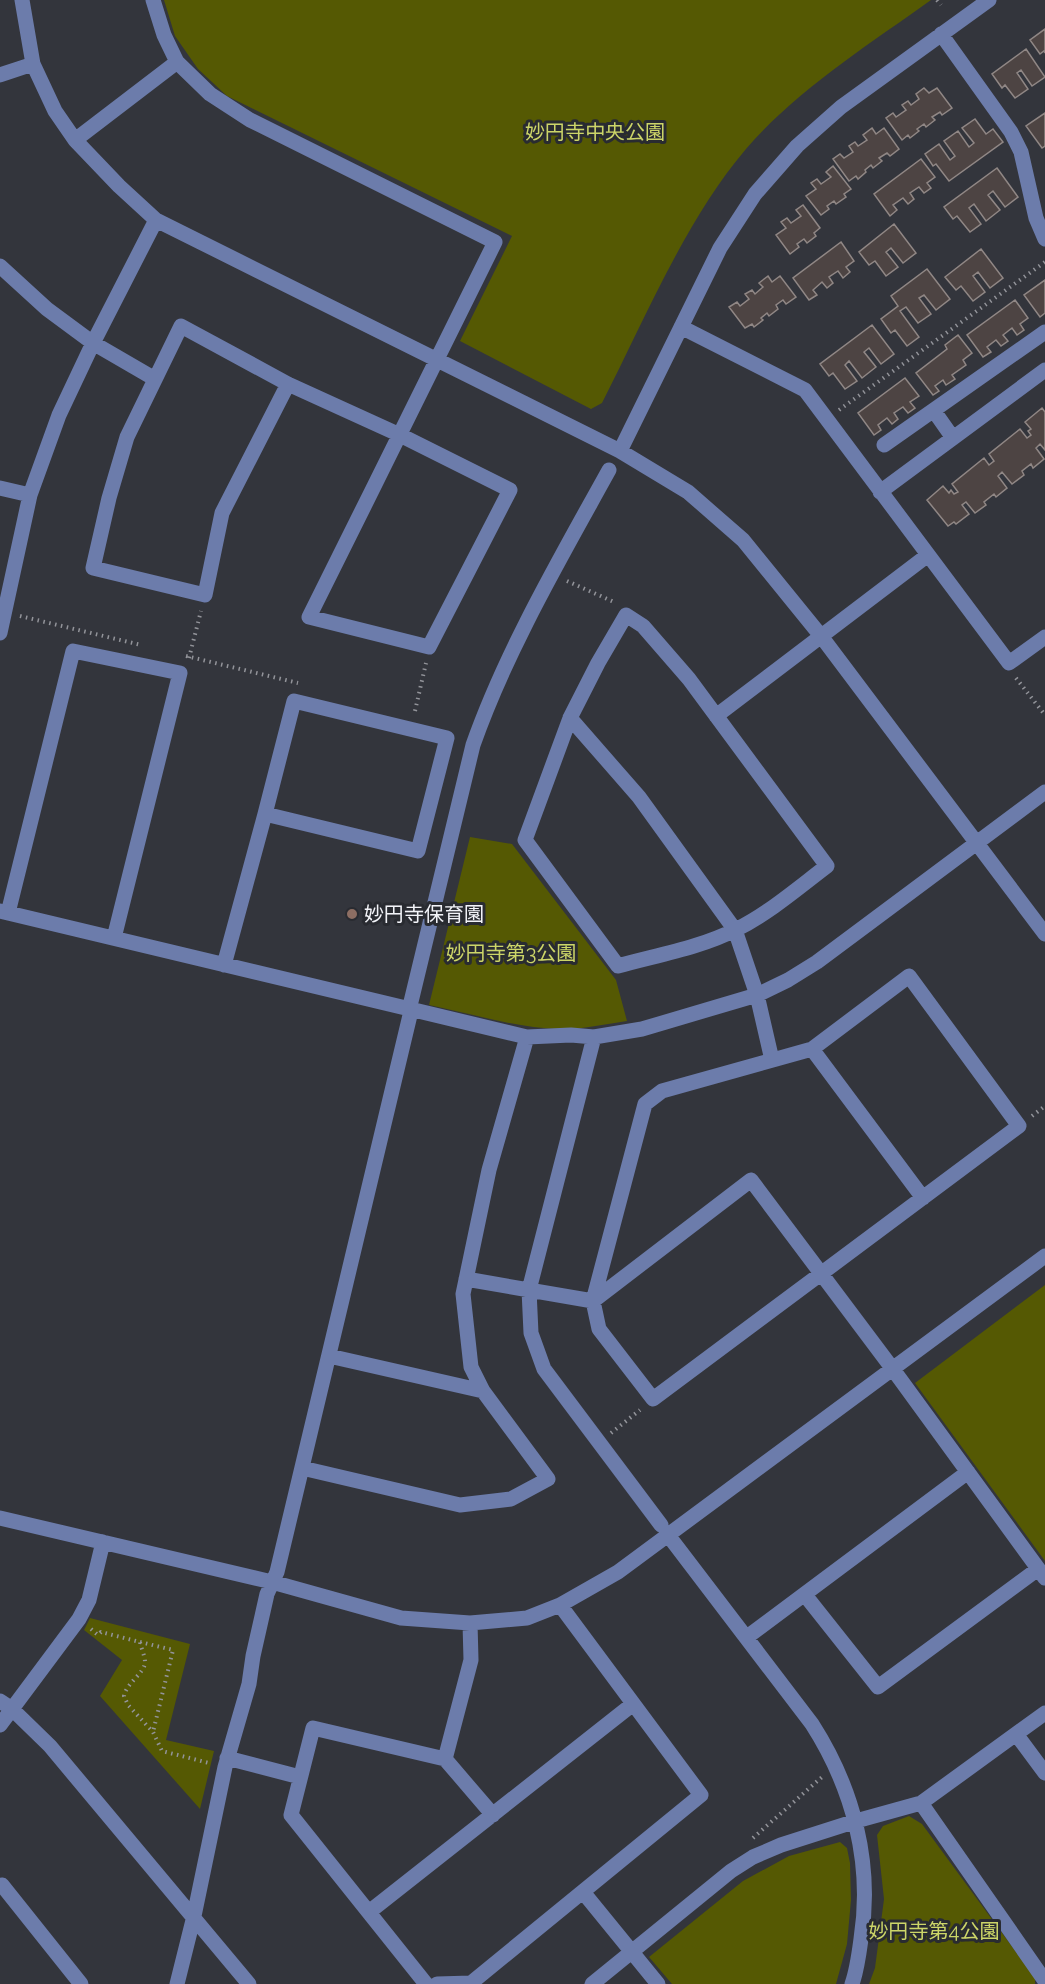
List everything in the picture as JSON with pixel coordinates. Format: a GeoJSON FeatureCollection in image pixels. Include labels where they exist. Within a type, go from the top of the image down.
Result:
{"type":"FeatureCollection","features":[{"type":"Feature","properties":{"kind":"street"},"geometry":{"type":"LineString","coordinates":[[22,0],[33,64],[55,111],[75,140],[119,186],[156,220],[620,451],[688,492],[743,540],[821,636],[1045,934]]}},
{"type":"Feature","properties":{"kind":"street"},"geometry":{"type":"LineString","coordinates":[[153,0],[164,35],[177,62],[210,94],[250,120],[495,242],[438,359],[400,435],[309,617],[429,647],[510,490],[400,435],[288,384],[181,326],[127,437],[109,498],[93,568],[205,595],[222,513],[288,384]]}},
{"type":"Feature","properties":{"kind":"street"},"geometry":{"type":"LineString","coordinates":[[620,451],[720,248],[755,194],[797,146],[841,107],[988,0]]}},
{"type":"Feature","properties":{"kind":"street"},"geometry":{"type":"LineString","coordinates":[[941,34],[1011,132],[1021,152],[1036,219],[1045,239]]}},
{"type":"Feature","properties":{"kind":"street"},"geometry":{"type":"LineString","coordinates":[[75,140],[177,62]]}},
{"type":"Feature","properties":{"kind":"street"},"geometry":{"type":"LineString","coordinates":[[0,75],[33,64]]}},
{"type":"Feature","properties":{"kind":"street"},"geometry":{"type":"LineString","coordinates":[[0,633],[2,612],[30,495],[59,415],[156,220]]}},
{"type":"Feature","properties":{"kind":"street"},"geometry":{"type":"LineString","coordinates":[[1,269],[47,309],[93,343],[155,379]]}},
{"type":"Feature","properties":{"kind":"street"},"geometry":{"type":"LineString","coordinates":[[681,327],[804,390],[1009,663],[1045,637]]}},
{"type":"Feature","properties":{"kind":"street"},"geometry":{"type":"LineString","coordinates":[[884,446],[1045,332]]}},
{"type":"Feature","properties":{"kind":"street"},"geometry":{"type":"LineString","coordinates":[[880,492],[1045,370]]}},
{"type":"Feature","properties":{"kind":"street"},"geometry":{"type":"LineString","coordinates":[[934,411],[954,438]]}},
{"type":"Feature","properties":{"kind":"street"},"geometry":{"type":"LineString","coordinates":[[177,1984],[194,1916],[226,1763],[247,1693],[267,1594],[277,1572],[473,746],[502,675],[552,574],[609,470]]}},
{"type":"Feature","properties":{"kind":"street"},"geometry":{"type":"LineString","coordinates":[[0,488],[30,495]]}},
{"type":"Feature","properties":{"kind":"street"},"geometry":{"type":"LineString","coordinates":[[716,716],[928,555]]}},
{"type":"Feature","properties":{"kind":"street"},"geometry":{"type":"LineString","coordinates":[[626,615],[643,626],[689,679],[716,716],[827,866],[760,916],[735,930],[704,942],[618,966],[525,840],[570,718],[626,615]]}},
{"type":"Feature","properties":{"kind":"street"},"geometry":{"type":"LineString","coordinates":[[114,938],[180,673],[73,651],[4,912],[527,1037],[571,1035],[594,1037],[642,1029],[757,995],[817,962],[1045,792]]}},
{"type":"Feature","properties":{"kind":"street"},"geometry":{"type":"LineString","coordinates":[[224,965],[266,814],[294,701],[447,738],[418,851],[266,814]]}},
{"type":"Feature","properties":{"kind":"street"},"geometry":{"type":"LineString","coordinates":[[570,718],[639,797],[735,930],[757,995],[772,1060]]}},
{"type":"Feature","properties":{"kind":"street"},"geometry":{"type":"LineString","coordinates":[[909,976],[1019,1126],[653,1399],[599,1329],[593,1301],[645,1104],[662,1091],[772,1060],[812,1049],[909,976]]}},
{"type":"Feature","properties":{"kind":"street"},"geometry":{"type":"LineString","coordinates":[[302,1468],[460,1505],[511,1499],[548,1479],[483,1391],[471,1367],[464,1294],[489,1170],[527,1037]]}},
{"type":"Feature","properties":{"kind":"street"},"geometry":{"type":"LineString","coordinates":[[594,1037],[529,1290],[531,1333],[544,1369],[812,1724],[829,1751],[842,1779],[856,1821],[864,1863],[866,1892],[864,1922],[852,1984]]}},
{"type":"Feature","properties":{"kind":"street"},"geometry":{"type":"LineString","coordinates":[[812,1049],[923,1198]]}},
{"type":"Feature","properties":{"kind":"street"},"geometry":{"type":"LineString","coordinates":[[466,1279],[593,1301],[751,1180],[1042,1574],[878,1687],[805,1595]]}},
{"type":"Feature","properties":{"kind":"street"},"geometry":{"type":"LineString","coordinates":[[0,1518],[273,1582],[401,1618],[470,1623],[527,1618],[560,1605],[618,1572],[664,1530],[1045,1256]]}},
{"type":"Feature","properties":{"kind":"street"},"geometry":{"type":"LineString","coordinates":[[329,1356],[483,1391]]}},
{"type":"Feature","properties":{"kind":"street"},"geometry":{"type":"LineString","coordinates":[[747,1637],[968,1472]]}},
{"type":"Feature","properties":{"kind":"street"},"geometry":{"type":"LineString","coordinates":[[0,1725],[6,1705],[79,1619],[89,1600],[103,1542]]}},
{"type":"Feature","properties":{"kind":"street"},"geometry":{"type":"LineString","coordinates":[[437,1984],[471,1983],[701,1796],[560,1605]]}},
{"type":"Feature","properties":{"kind":"street"},"geometry":{"type":"LineString","coordinates":[[445,1759],[471,1660],[470,1623]]}},
{"type":"Feature","properties":{"kind":"street"},"geometry":{"type":"LineString","coordinates":[[369,1912],[633,1704]]}},
{"type":"Feature","properties":{"kind":"street"},"geometry":{"type":"LineString","coordinates":[[6,1705],[50,1746],[249,1984]]}},
{"type":"Feature","properties":{"kind":"street"},"geometry":{"type":"LineString","coordinates":[[592,1984],[731,1871],[753,1857],[856,1821],[921,1803],[1045,1713]]}},
{"type":"Feature","properties":{"kind":"street"},"geometry":{"type":"LineString","coordinates":[[426,1984],[291,1815],[313,1728],[445,1759],[493,1815]]}},
{"type":"Feature","properties":{"kind":"street"},"geometry":{"type":"LineString","coordinates":[[1016,1734],[1045,1773]]}},
{"type":"Feature","properties":{"kind":"street"},"geometry":{"type":"LineString","coordinates":[[226,1763],[300,1777]]}},
{"type":"Feature","properties":{"kind":"street"},"geometry":{"type":"LineString","coordinates":[[921,1803],[1045,1981]]}},
{"type":"Feature","properties":{"kind":"street"},"geometry":{"type":"LineString","coordinates":[[1,1885],[81,1984]]}},
{"type":"Feature","properties":{"kind":"street"},"geometry":{"type":"LineString","coordinates":[[584,1892],[658,1984]]}},
{"type":"Feature","properties":{"kind":"path"},"geometry":{"type":"LineString","coordinates":[[937,0],[941,6]]}},
{"type":"Feature","properties":{"kind":"path"},"geometry":{"type":"LineString","coordinates":[[826,419],[1045,262]]}},
{"type":"Feature","properties":{"kind":"path"},"geometry":{"type":"LineString","coordinates":[[552,574],[617,604],[626,615]]}},
{"type":"Feature","properties":{"kind":"path"},"geometry":{"type":"LineString","coordinates":[[190,657],[205,595]]}},
{"type":"Feature","properties":{"kind":"path"},"geometry":{"type":"LineString","coordinates":[[2,612],[143,646]]}},
{"type":"Feature","properties":{"kind":"path"},"geometry":{"type":"LineString","coordinates":[[425,713],[415,711],[429,647]]}},
{"type":"Feature","properties":{"kind":"path"},"geometry":{"type":"LineString","coordinates":[[178,654],[299,683]]}},
{"type":"Feature","properties":{"kind":"path"},"geometry":{"type":"LineString","coordinates":[[1009,663],[1015,676],[1045,715]]}},
{"type":"Feature","properties":{"kind":"path"},"geometry":{"type":"LineString","coordinates":[[599,1443],[653,1399]]}},
{"type":"Feature","properties":{"kind":"path"},"geometry":{"type":"LineString","coordinates":[[79,1619],[98,1635],[100,1632],[173,1650],[153,1732]]}},
{"type":"Feature","properties":{"kind":"path"},"geometry":{"type":"LineString","coordinates":[[140,1642],[145,1663],[141,1672],[129,1684],[124,1696],[128,1705],[153,1732],[162,1751],[226,1763]]}},
{"type":"Feature","properties":{"kind":"path"},"geometry":{"type":"LineString","coordinates":[[753,1838],[825,1775]]}},
{"type":"Feature","properties":{"kind":"green space","name":"妙円寺中央公園"},"geometry":{"type":"Polygon","coordinates":[[[164,0],[931,0],[811,88],[766,127],[746,149],[724,177],[685,239],[602,403],[591,409],[460,341],[512,236],[227,96],[198,69],[175,36],[164,0]]]}},
{"type":"Feature","properties":{"kind":"green space","name":"妙円寺第3公園"},"geometry":{"type":"Polygon","coordinates":[[[470,837],[512,844],[616,980],[627,1021],[575,1029],[542,1028],[429,1005],[470,837]]]}},
{"type":"Feature","properties":{"kind":"green space"},"geometry":{"type":"Polygon","coordinates":[[[1045,1285],[1045,1561],[915,1383],[1045,1285]]]}},
{"type":"Feature","properties":{"kind":"green space"},"geometry":{"type":"Polygon","coordinates":[[[90,1618],[190,1644],[166,1740],[214,1751],[200,1809],[100,1696],[122,1660],[84,1630],[90,1618]]]}},
{"type":"Feature","properties":{"kind":"green space","name":"妙円寺第4公園"},"geometry":{"type":"Polygon","coordinates":[[[909,1816],[922,1824],[1035,1978],[1035,1984],[869,1984],[875,1968],[884,1899],[877,1835],[883,1826],[909,1816]]]}},
{"type":"Feature","properties":{"kind":"green space"},"geometry":{"type":"Polygon","coordinates":[[[840,1842],[847,1848],[850,1863],[851,1900],[847,1944],[836,1984],[672,1984],[649,1957],[743,1881],[789,1856],[840,1842]]]}},
{"type":"Feature","properties":{"kind":"building"},"geometry":{"type":"Polygon","coordinates":[[[1045,29],[1045,53],[1044,51],[1040,54],[1030,40],[1045,29]]]}},
{"type":"Feature","properties":{"kind":"building"},"geometry":{"type":"Polygon","coordinates":[[[1026,49],[1045,77],[1032,86],[1021,70],[1017,73],[1028,89],[1015,98],[1005,85],[1002,88],[992,74],[1026,49]]]}},
{"type":"Feature","properties":{"kind":"building"},"geometry":{"type":"Polygon","coordinates":[[[924,88],[929,93],[937,88],[952,108],[942,115],[940,112],[932,117],[935,120],[926,127],[924,124],[910,138],[908,135],[902,140],[886,118],[893,113],[896,117],[906,110],[902,105],[908,101],[911,105],[919,99],[916,94],[924,88]]]}},
{"type":"Feature","properties":{"kind":"building"},"geometry":{"type":"Polygon","coordinates":[[[1045,113],[1045,146],[1042,148],[1026,126],[1045,113]]]}},
{"type":"Feature","properties":{"kind":"building"},"geometry":{"type":"Polygon","coordinates":[[[975,119],[986,134],[993,129],[1003,142],[949,181],[936,164],[933,166],[925,154],[939,144],[950,160],[955,156],[944,141],[958,131],[969,147],[974,143],[962,128],[975,119]]]}},
{"type":"Feature","properties":{"kind":"building"},"geometry":{"type":"Polygon","coordinates":[[[872,128],[876,134],[884,128],[899,149],[890,156],[887,153],[879,158],[882,161],[873,168],[871,165],[858,179],[856,176],[849,181],[833,159],[840,154],[844,158],[853,152],[849,146],[855,142],[858,146],[867,140],[863,135],[872,128]]]}},
{"type":"Feature","properties":{"kind":"building"},"geometry":{"type":"Polygon","coordinates":[[[921,159],[935,177],[927,183],[931,188],[924,193],[919,187],[910,193],[914,199],[908,204],[903,198],[893,205],[897,210],[890,216],[874,194],[921,159]]]}},
{"type":"Feature","properties":{"kind":"building"},"geometry":{"type":"Polygon","coordinates":[[[833,166],[851,189],[844,194],[846,197],[836,204],[834,201],[827,206],[829,209],[821,215],[806,196],[816,189],[811,183],[817,179],[821,184],[831,177],[826,172],[833,166]]]}},
{"type":"Feature","properties":{"kind":"building"},"geometry":{"type":"Polygon","coordinates":[[[997,168],[1018,197],[1005,207],[993,191],[988,195],[1000,210],[986,221],[974,204],[969,208],[981,224],[970,232],[957,216],[953,219],[944,207],[997,168]]]}},
{"type":"Feature","properties":{"kind":"building"},"geometry":{"type":"Polygon","coordinates":[[[803,205],[820,228],[814,233],[816,236],[807,243],[804,239],[797,244],[799,247],[790,254],[776,235],[786,228],[781,222],[787,218],[791,223],[801,216],[796,210],[803,205]]]}},
{"type":"Feature","properties":{"kind":"building"},"geometry":{"type":"Polygon","coordinates":[[[894,224],[916,253],[903,263],[891,248],[886,252],[898,267],[886,276],[875,261],[869,265],[859,252],[894,224]]]}},
{"type":"Feature","properties":{"kind":"building"},"geometry":{"type":"Polygon","coordinates":[[[841,242],[854,261],[846,267],[850,272],[843,278],[838,271],[829,277],[833,283],[827,288],[822,282],[813,290],[817,295],[809,300],[793,278],[841,242]]]}},
{"type":"Feature","properties":{"kind":"building"},"geometry":{"type":"Polygon","coordinates":[[[981,249],[1003,278],[990,288],[978,272],[973,276],[985,292],[973,301],[961,286],[956,290],[945,277],[981,249]]]}},
{"type":"Feature","properties":{"kind":"building"},"geometry":{"type":"Polygon","coordinates":[[[927,269],[950,299],[936,310],[924,295],[919,298],[931,314],[918,323],[906,307],[900,311],[919,337],[907,346],[895,330],[891,333],[881,319],[898,306],[891,296],[927,269]]]}},
{"type":"Feature","properties":{"kind":"building"},"geometry":{"type":"Polygon","coordinates":[[[768,276],[772,282],[780,276],[796,297],[786,304],[783,300],[776,305],[778,309],[769,316],[767,313],[761,318],[763,320],[754,327],[752,324],[745,328],[729,307],[737,302],[740,306],[749,299],[745,294],[752,290],[755,294],[763,287],[759,283],[768,276]]]}},
{"type":"Feature","properties":{"kind":"building"},"geometry":{"type":"Polygon","coordinates":[[[1045,280],[1045,313],[1040,317],[1024,295],[1045,280]]]}},
{"type":"Feature","properties":{"kind":"building"},"geometry":{"type":"Polygon","coordinates":[[[1015,300],[1028,318],[1020,324],[1024,330],[1017,335],[1012,328],[1003,335],[1008,341],[1001,346],[996,340],[987,347],[991,352],[983,357],[967,335],[1015,300]]]}},
{"type":"Feature","properties":{"kind":"building"},"geometry":{"type":"Polygon","coordinates":[[[872,325],[894,354],[881,364],[869,348],[864,352],[876,367],[862,378],[849,361],[845,365],[857,381],[845,389],[833,373],[829,376],[820,364],[872,325]]]}},
{"type":"Feature","properties":{"kind":"building"},"geometry":{"type":"Polygon","coordinates":[[[958,335],[972,353],[963,360],[966,365],[952,375],[955,379],[946,385],[943,380],[935,386],[939,391],[933,395],[916,373],[947,349],[945,345],[958,335]]]}},
{"type":"Feature","properties":{"kind":"building"},"geometry":{"type":"Polygon","coordinates":[[[905,378],[919,396],[910,402],[915,408],[908,413],[903,407],[894,413],[898,419],[892,424],[887,418],[878,425],[881,430],[874,435],[858,413],[905,378]]]}},
{"type":"Feature","properties":{"kind":"building"},"geometry":{"type":"Polygon","coordinates":[[[1042,408],[1045,412],[1045,450],[1040,444],[1036,448],[1044,459],[1033,468],[1031,464],[1022,471],[1024,475],[1012,484],[1002,472],[998,476],[1007,488],[996,497],[994,494],[984,502],[986,505],[975,513],[966,502],[962,505],[969,514],[956,524],[954,522],[948,526],[927,500],[943,486],[949,493],[951,490],[954,494],[958,492],[952,484],[984,458],[989,465],[994,461],[989,454],[1020,429],[1027,438],[1031,435],[1028,431],[1031,429],[1025,422],[1042,408]]]}},
{"type":"Feature","properties":{"kind":"place","name":"妙円寺保育園"},"geometry":{"type":"Point","coordinates":[352,914]}}]}
